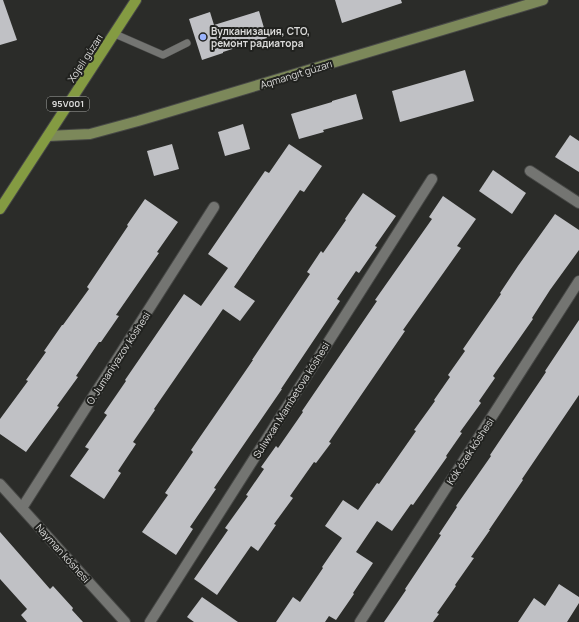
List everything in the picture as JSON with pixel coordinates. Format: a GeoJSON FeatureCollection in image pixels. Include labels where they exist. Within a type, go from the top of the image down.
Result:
{"type":"FeatureCollection","features":[{"type":"Feature","properties":{"kind":"main road","name":"Xojeli gúzarı"},"geometry":{"type":"LineString","coordinates":[[0,209],[136,0]]}},
{"type":"Feature","properties":{"kind":"street","name":"Aqmangıt gúzarı"},"geometry":{"type":"LineString","coordinates":[[48,136],[90,134],[138,121],[543,0]]}},
{"type":"Feature","properties":{"kind":"street"},"geometry":{"type":"LineString","coordinates":[[530,171],[579,203]]}},
{"type":"Feature","properties":{"kind":"street","name":"Sulıwxan Mambetova kóshesi"},"geometry":{"type":"LineString","coordinates":[[150,622],[432,179]]}},
{"type":"Feature","properties":{"kind":"street","name":"O. Jumaniyazov kóshesi"},"geometry":{"type":"LineString","coordinates":[[22,508],[214,207]]}},
{"type":"Feature","properties":{"kind":"street","name":"Kók ózek kóshesi"},"geometry":{"type":"LineString","coordinates":[[360,622],[579,281]]}},
{"type":"Feature","properties":{"kind":"street","name":"Nayman kóshesi"},"geometry":{"type":"LineString","coordinates":[[0,484],[125,622]]}},
{"type":"Feature","properties":{"kind":"lane"},"geometry":{"type":"LineString","coordinates":[[115,34],[163,55],[187,43]]}},
{"type":"Feature","properties":{"kind":"building"},"geometry":{"type":"Polygon","coordinates":[[[0,0],[3,0],[17,40],[0,45],[0,0]]]}},
{"type":"Feature","properties":{"kind":"building"},"geometry":{"type":"Polygon","coordinates":[[[335,0],[401,0],[402,3],[342,23],[335,0]]]}},
{"type":"Feature","properties":{"kind":"building"},"geometry":{"type":"Polygon","coordinates":[[[259,11],[267,38],[202,60],[189,19],[210,12],[214,25],[259,11]]]}},
{"type":"Feature","properties":{"kind":"building"},"geometry":{"type":"Polygon","coordinates":[[[465,70],[474,101],[400,122],[392,91],[465,70]]]}},
{"type":"Feature","properties":{"kind":"building"},"geometry":{"type":"Polygon","coordinates":[[[356,94],[363,119],[323,130],[324,132],[299,139],[291,114],[356,94]]]}},
{"type":"Feature","properties":{"kind":"building"},"geometry":{"type":"Polygon","coordinates":[[[243,124],[250,149],[225,156],[218,132],[243,124]]]}},
{"type":"Feature","properties":{"kind":"building"},"geometry":{"type":"Polygon","coordinates":[[[570,135],[579,141],[579,172],[555,157],[570,135]]]}},
{"type":"Feature","properties":{"kind":"building"},"geometry":{"type":"Polygon","coordinates":[[[172,144],[179,169],[154,176],[147,151],[172,144]]]}},
{"type":"Feature","properties":{"kind":"building"},"geometry":{"type":"Polygon","coordinates":[[[289,144],[322,166],[304,192],[300,190],[234,287],[255,301],[240,321],[223,309],[133,442],[136,444],[118,471],[121,473],[104,499],[70,476],[89,449],[85,447],[107,415],[104,413],[126,381],[125,380],[184,294],[201,306],[228,268],[208,254],[265,171],[269,173],[289,144]]]}},
{"type":"Feature","properties":{"kind":"building"},"geometry":{"type":"Polygon","coordinates":[[[493,170],[526,193],[512,214],[479,191],[493,170]]]}},
{"type":"Feature","properties":{"kind":"building"},"geometry":{"type":"Polygon","coordinates":[[[363,193],[396,216],[375,246],[377,247],[359,273],[356,271],[337,299],[340,301],[214,488],[216,489],[190,527],[193,529],[176,555],[142,532],[168,495],[165,493],[193,452],[191,450],[310,274],[307,272],[321,251],[323,253],[363,193]]]}},
{"type":"Feature","properties":{"kind":"building"},"geometry":{"type":"Polygon","coordinates":[[[443,196],[476,219],[457,246],[461,248],[403,330],[405,331],[329,442],[331,443],[316,463],[314,462],[290,496],[293,498],[274,524],[276,525],[258,551],[251,546],[217,595],[194,579],[228,530],[225,528],[248,496],[246,495],[264,469],[261,467],[276,446],[278,448],[303,412],[302,411],[377,301],[375,300],[432,219],[429,217],[443,196]]]}},
{"type":"Feature","properties":{"kind":"building"},"geometry":{"type":"Polygon","coordinates":[[[145,199],[178,222],[157,252],[159,253],[116,315],[119,316],[76,376],[78,377],[57,406],[59,407],[26,452],[0,434],[0,419],[28,381],[26,380],[46,352],[44,351],[89,289],[87,287],[145,199]]]}},
{"type":"Feature","properties":{"kind":"building"},"geometry":{"type":"Polygon","coordinates":[[[555,214],[579,230],[579,250],[550,290],[532,318],[533,319],[493,376],[495,378],[479,401],[481,403],[460,432],[462,433],[446,456],[447,457],[413,505],[411,504],[392,531],[377,521],[356,552],[373,563],[353,593],[354,594],[336,620],[329,616],[325,622],[276,622],[293,597],[300,602],[342,538],[325,526],[343,500],[358,510],[377,483],[379,484],[416,431],[414,430],[450,377],[448,375],[465,351],[463,349],[501,294],[500,293],[518,266],[555,214]]]}},
{"type":"Feature","properties":{"kind":"building"},"geometry":{"type":"Polygon","coordinates":[[[579,320],[579,395],[471,557],[474,558],[437,613],[439,614],[433,622],[384,622],[441,535],[439,534],[457,507],[456,506],[491,456],[490,455],[579,320]]]}},
{"type":"Feature","properties":{"kind":"building"},"geometry":{"type":"Polygon","coordinates":[[[0,532],[50,589],[53,586],[73,608],[72,610],[83,622],[27,622],[21,615],[27,609],[0,579],[0,532]]]}},
{"type":"Feature","properties":{"kind":"building"},"geometry":{"type":"Polygon","coordinates":[[[559,584],[579,597],[579,603],[567,622],[518,622],[534,598],[545,606],[559,584]]]}},
{"type":"Feature","properties":{"kind":"building"},"geometry":{"type":"Polygon","coordinates":[[[202,597],[238,622],[194,622],[187,617],[202,597]]]}},
{"type":"Feature","properties":{"kind":"place","name":"Вулканизация, СТО, ремонт радиатора"},"geometry":{"type":"Point","coordinates":[203,37]}}]}
